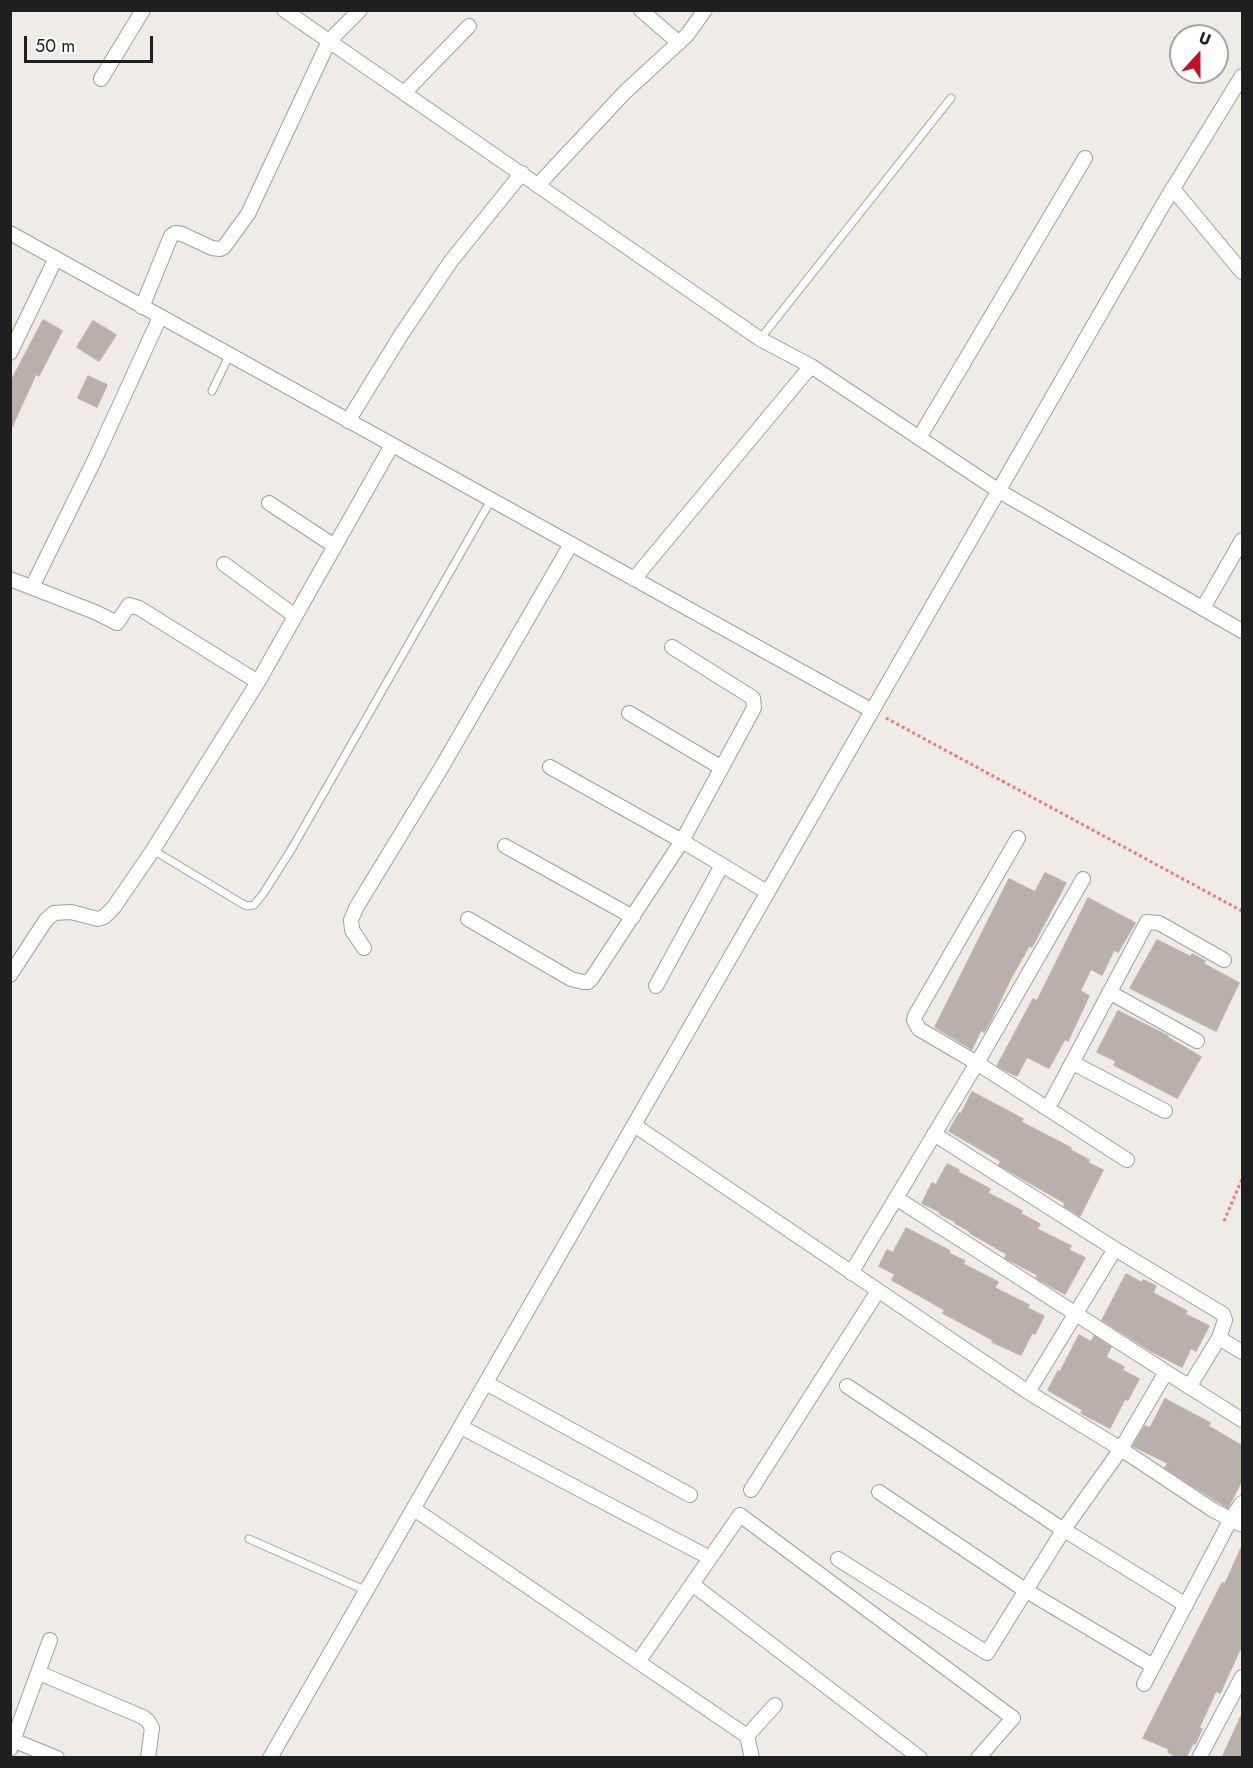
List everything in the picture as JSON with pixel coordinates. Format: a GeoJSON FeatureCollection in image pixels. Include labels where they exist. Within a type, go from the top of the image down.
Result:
{"type":"FeatureCollection","features":[{"type":"Feature","properties":{"kind":"street"},"geometry":{"type":"LineString","coordinates":[[100,79],[143,10]]}},
{"type":"Feature","properties":{"kind":"street"},"geometry":{"type":"LineString","coordinates":[[284,10],[326,48],[404,93],[517,178],[538,185],[760,339],[805,374],[919,438],[997,495],[1242,631]]}},
{"type":"Feature","properties":{"kind":"street"},"geometry":{"type":"LineString","coordinates":[[142,307],[171,236],[175,233],[212,248],[225,247],[248,214],[326,48],[360,10]]}},
{"type":"Feature","properties":{"kind":"street"},"geometry":{"type":"LineString","coordinates":[[641,10],[679,43]]}},
{"type":"Feature","properties":{"kind":"street"},"geometry":{"type":"LineString","coordinates":[[538,185],[625,92],[679,43],[705,10]]}},
{"type":"Feature","properties":{"kind":"street"},"geometry":{"type":"LineString","coordinates":[[404,93],[470,26]]}},
{"type":"Feature","properties":{"kind":"street"},"geometry":{"type":"LineString","coordinates":[[270,1758],[868,715],[1173,189],[1242,76]]}},
{"type":"Feature","properties":{"kind":"street"},"geometry":{"type":"LineString","coordinates":[[919,438],[1085,158]]}},
{"type":"Feature","properties":{"kind":"street"},"geometry":{"type":"LineString","coordinates":[[348,421],[425,297],[517,178]]}},
{"type":"Feature","properties":{"kind":"street"},"geometry":{"type":"LineString","coordinates":[[1173,189],[1242,272]]}},
{"type":"Feature","properties":{"kind":"street"},"geometry":{"type":"LineString","coordinates":[[10,233],[54,262],[142,307],[158,320],[228,359],[348,421],[390,449],[568,548],[634,579],[868,715]]}},
{"type":"Feature","properties":{"kind":"street"},"geometry":{"type":"LineString","coordinates":[[10,353],[54,262]]}},
{"type":"Feature","properties":{"kind":"street"},"geometry":{"type":"LineString","coordinates":[[32,587],[95,459],[158,320]]}},
{"type":"Feature","properties":{"kind":"street"},"geometry":{"type":"LineString","coordinates":[[634,579],[805,374]]}},
{"type":"Feature","properties":{"kind":"street"},"geometry":{"type":"LineString","coordinates":[[10,975],[46,920],[54,914],[61,912],[91,918],[104,917],[114,907],[153,850],[258,682],[333,545],[390,449]]}},
{"type":"Feature","properties":{"kind":"street"},"geometry":{"type":"LineString","coordinates":[[269,503],[333,545]]}},
{"type":"Feature","properties":{"kind":"street"},"geometry":{"type":"LineString","coordinates":[[1203,608],[1242,540]]}},
{"type":"Feature","properties":{"kind":"street"},"geometry":{"type":"LineString","coordinates":[[364,948],[352,930],[351,920],[356,908],[440,770],[568,548]]}},
{"type":"Feature","properties":{"kind":"street"},"geometry":{"type":"LineString","coordinates":[[224,564],[295,616]]}},
{"type":"Feature","properties":{"kind":"street"},"geometry":{"type":"LineString","coordinates":[[10,579],[95,612],[117,623],[129,605],[139,608],[258,682]]}},
{"type":"Feature","properties":{"kind":"street"},"geometry":{"type":"LineString","coordinates":[[468,919],[571,979],[588,982],[592,978],[682,841],[754,708],[753,698],[672,647]]}},
{"type":"Feature","properties":{"kind":"street"},"geometry":{"type":"LineString","coordinates":[[629,713],[722,768]]}},
{"type":"Feature","properties":{"kind":"street"},"geometry":{"type":"LineString","coordinates":[[550,767],[767,892]]}},
{"type":"Feature","properties":{"kind":"street"},"geometry":{"type":"LineString","coordinates":[[1018,838],[914,1020],[919,1029],[977,1063],[1127,1160]]}},
{"type":"Feature","properties":{"kind":"street"},"geometry":{"type":"LineString","coordinates":[[504,846],[633,917]]}},
{"type":"Feature","properties":{"kind":"street"},"geometry":{"type":"LineString","coordinates":[[656,986],[722,865]]}},
{"type":"Feature","properties":{"kind":"street"},"geometry":{"type":"LineString","coordinates":[[851,1273],[977,1063],[1083,879]]}},
{"type":"Feature","properties":{"kind":"street"},"geometry":{"type":"LineString","coordinates":[[1048,1108],[1147,922],[1159,923],[1224,960]]}},
{"type":"Feature","properties":{"kind":"street"},"geometry":{"type":"LineString","coordinates":[[1109,992],[1197,1041]]}},
{"type":"Feature","properties":{"kind":"street"},"geometry":{"type":"LineString","coordinates":[[1073,1063],[1165,1111]]}},
{"type":"Feature","properties":{"kind":"street"},"geometry":{"type":"LineString","coordinates":[[634,1125],[1028,1392],[1121,1449],[1213,1510],[1237,1522]]}},
{"type":"Feature","properties":{"kind":"street"},"geometry":{"type":"LineString","coordinates":[[934,1134],[1115,1249],[1223,1314],[1225,1320],[1219,1338],[1189,1387]]}},
{"type":"Feature","properties":{"kind":"street"},"geometry":{"type":"LineString","coordinates":[[896,1198],[1242,1420]]}},
{"type":"Feature","properties":{"kind":"street"},"geometry":{"type":"LineString","coordinates":[[1028,1392],[1115,1249]]}},
{"type":"Feature","properties":{"kind":"street"},"geometry":{"type":"LineString","coordinates":[[751,1490],[878,1291]]}},
{"type":"Feature","properties":{"kind":"street"},"geometry":{"type":"LineString","coordinates":[[1219,1338],[1242,1352]]}},
{"type":"Feature","properties":{"kind":"street"},"geometry":{"type":"LineString","coordinates":[[838,1559],[987,1653],[1064,1529],[1121,1449],[1166,1372]]}},
{"type":"Feature","properties":{"kind":"street"},"geometry":{"type":"LineString","coordinates":[[486,1383],[690,1495]]}},
{"type":"Feature","properties":{"kind":"street"},"geometry":{"type":"LineString","coordinates":[[847,1386],[1064,1529],[1186,1605]]}},
{"type":"Feature","properties":{"kind":"street"},"geometry":{"type":"LineString","coordinates":[[461,1427],[710,1558]]}},
{"type":"Feature","properties":{"kind":"street"},"geometry":{"type":"LineString","coordinates":[[879,1492],[1025,1590],[1153,1666]]}},
{"type":"Feature","properties":{"kind":"street"},"geometry":{"type":"LineString","coordinates":[[1144,1684],[1186,1605],[1237,1522],[1242,1503]]}},
{"type":"Feature","properties":{"kind":"street"},"geometry":{"type":"LineString","coordinates":[[414,1509],[747,1736],[752,1758]]}},
{"type":"Feature","properties":{"kind":"street"},"geometry":{"type":"LineString","coordinates":[[638,1662],[740,1515],[1013,1718],[978,1758]]}},
{"type":"Feature","properties":{"kind":"street"},"geometry":{"type":"LineString","coordinates":[[692,1584],[920,1758]]}},
{"type":"Feature","properties":{"kind":"street"},"geometry":{"type":"LineString","coordinates":[[50,1640],[12,1743],[57,1758]]}},
{"type":"Feature","properties":{"kind":"street"},"geometry":{"type":"LineString","coordinates":[[39,1673],[143,1717],[152,1728],[148,1758]]}},
{"type":"Feature","properties":{"kind":"street"},"geometry":{"type":"LineString","coordinates":[[1199,1758],[1242,1677]]}},
{"type":"Feature","properties":{"kind":"street"},"geometry":{"type":"LineString","coordinates":[[747,1736],[775,1705]]}},
{"type":"Feature","properties":{"kind":"lane"},"geometry":{"type":"LineString","coordinates":[[760,339],[951,98]]}},
{"type":"Feature","properties":{"kind":"lane"},"geometry":{"type":"LineString","coordinates":[[212,391],[228,359]]}},
{"type":"Feature","properties":{"kind":"lane"},"geometry":{"type":"LineString","coordinates":[[153,850],[241,903],[247,906],[254,905],[291,850],[490,504]]}},
{"type":"Feature","properties":{"kind":"lane"},"geometry":{"type":"LineString","coordinates":[[249,1539],[367,1591]]}},
{"type":"Feature","properties":{"kind":"path"},"geometry":{"type":"LineString","coordinates":[[868,715],[1242,911]]}},
{"type":"Feature","properties":{"kind":"path"},"geometry":{"type":"LineString","coordinates":[[1224,1221],[1242,1179]]}},
{"type":"Feature","properties":{"kind":"building"},"geometry":{"type":"Polygon","coordinates":[[[43,320],[62,331],[39,376],[36,374],[10,431],[10,383],[43,320]]]}},
{"type":"Feature","properties":{"kind":"building"},"geometry":{"type":"Polygon","coordinates":[[[93,321],[116,335],[99,361],[77,347],[93,321]]]}},
{"type":"Feature","properties":{"kind":"building"},"geometry":{"type":"Polygon","coordinates":[[[88,376],[107,385],[97,407],[78,398],[88,376]]]}},
{"type":"Feature","properties":{"kind":"building"},"geometry":{"type":"Polygon","coordinates":[[[1045,873],[1066,883],[1032,947],[1029,946],[1010,980],[991,1020],[984,1032],[981,1030],[972,1049],[935,1027],[1009,879],[1035,892],[1045,873]]]}},
{"type":"Feature","properties":{"kind":"building"},"geometry":{"type":"Polygon","coordinates":[[[1088,898],[1135,923],[1118,952],[1114,950],[1102,975],[1091,969],[1080,991],[1089,996],[1068,1041],[1065,1039],[1049,1068],[1027,1057],[1017,1076],[997,1066],[1033,999],[1037,1001],[1088,898]]]}},
{"type":"Feature","properties":{"kind":"building"},"geometry":{"type":"Polygon","coordinates":[[[1157,940],[1191,957],[1192,954],[1205,961],[1204,964],[1239,983],[1216,1031],[1130,988],[1157,940]]]}},
{"type":"Feature","properties":{"kind":"building"},"geometry":{"type":"Polygon","coordinates":[[[1118,1011],[1168,1036],[1201,1057],[1177,1098],[1114,1065],[1116,1061],[1097,1052],[1118,1011]]]}},
{"type":"Feature","properties":{"kind":"building"},"geometry":{"type":"Polygon","coordinates":[[[972,1092],[1023,1119],[1021,1122],[1071,1148],[1070,1150],[1089,1160],[1088,1163],[1103,1170],[1080,1216],[1064,1206],[1065,1203],[999,1165],[1001,1161],[949,1131],[972,1092]]]}},
{"type":"Feature","properties":{"kind":"building"},"geometry":{"type":"Polygon","coordinates":[[[947,1164],[990,1189],[988,1193],[1022,1211],[1021,1214],[1040,1224],[1037,1229],[1071,1246],[1069,1250],[1085,1258],[1065,1294],[1036,1278],[1038,1275],[1005,1258],[1007,1254],[922,1203],[932,1183],[936,1185],[947,1164]]]}},
{"type":"Feature","properties":{"kind":"building"},"geometry":{"type":"Polygon","coordinates":[[[906,1228],[950,1251],[948,1253],[965,1261],[963,1264],[998,1282],[995,1288],[1029,1305],[1027,1308],[1044,1316],[1021,1355],[992,1342],[993,1340],[943,1313],[945,1310],[892,1280],[895,1274],[879,1266],[887,1250],[893,1253],[906,1228]]]}},
{"type":"Feature","properties":{"kind":"building"},"geometry":{"type":"Polygon","coordinates":[[[1126,1274],[1142,1283],[1143,1280],[1156,1286],[1153,1293],[1187,1311],[1185,1314],[1209,1326],[1196,1351],[1191,1348],[1182,1367],[1151,1351],[1102,1320],[1126,1274]]]}},
{"type":"Feature","properties":{"kind":"building"},"geometry":{"type":"Polygon","coordinates":[[[1079,1335],[1091,1342],[1094,1336],[1111,1347],[1106,1357],[1124,1367],[1122,1370],[1139,1379],[1128,1400],[1125,1399],[1110,1428],[1081,1413],[1083,1410],[1048,1390],[1079,1335]]]}},
{"type":"Feature","properties":{"kind":"building"},"geometry":{"type":"Polygon","coordinates":[[[1165,1399],[1210,1423],[1208,1426],[1242,1446],[1242,1480],[1228,1508],[1165,1468],[1168,1463],[1133,1446],[1145,1426],[1150,1428],[1165,1399]]]}},
{"type":"Feature","properties":{"kind":"building"},"geometry":{"type":"Polygon","coordinates":[[[1242,1546],[1242,1645],[1220,1693],[1216,1691],[1199,1728],[1202,1729],[1195,1744],[1193,1743],[1186,1758],[1179,1758],[1168,1752],[1169,1749],[1143,1738],[1222,1583],[1225,1584],[1242,1546]]]}},
{"type":"Feature","properties":{"kind":"building"},"geometry":{"type":"Polygon","coordinates":[[[1242,1714],[1242,1758],[1222,1758],[1242,1714]]]}}]}
